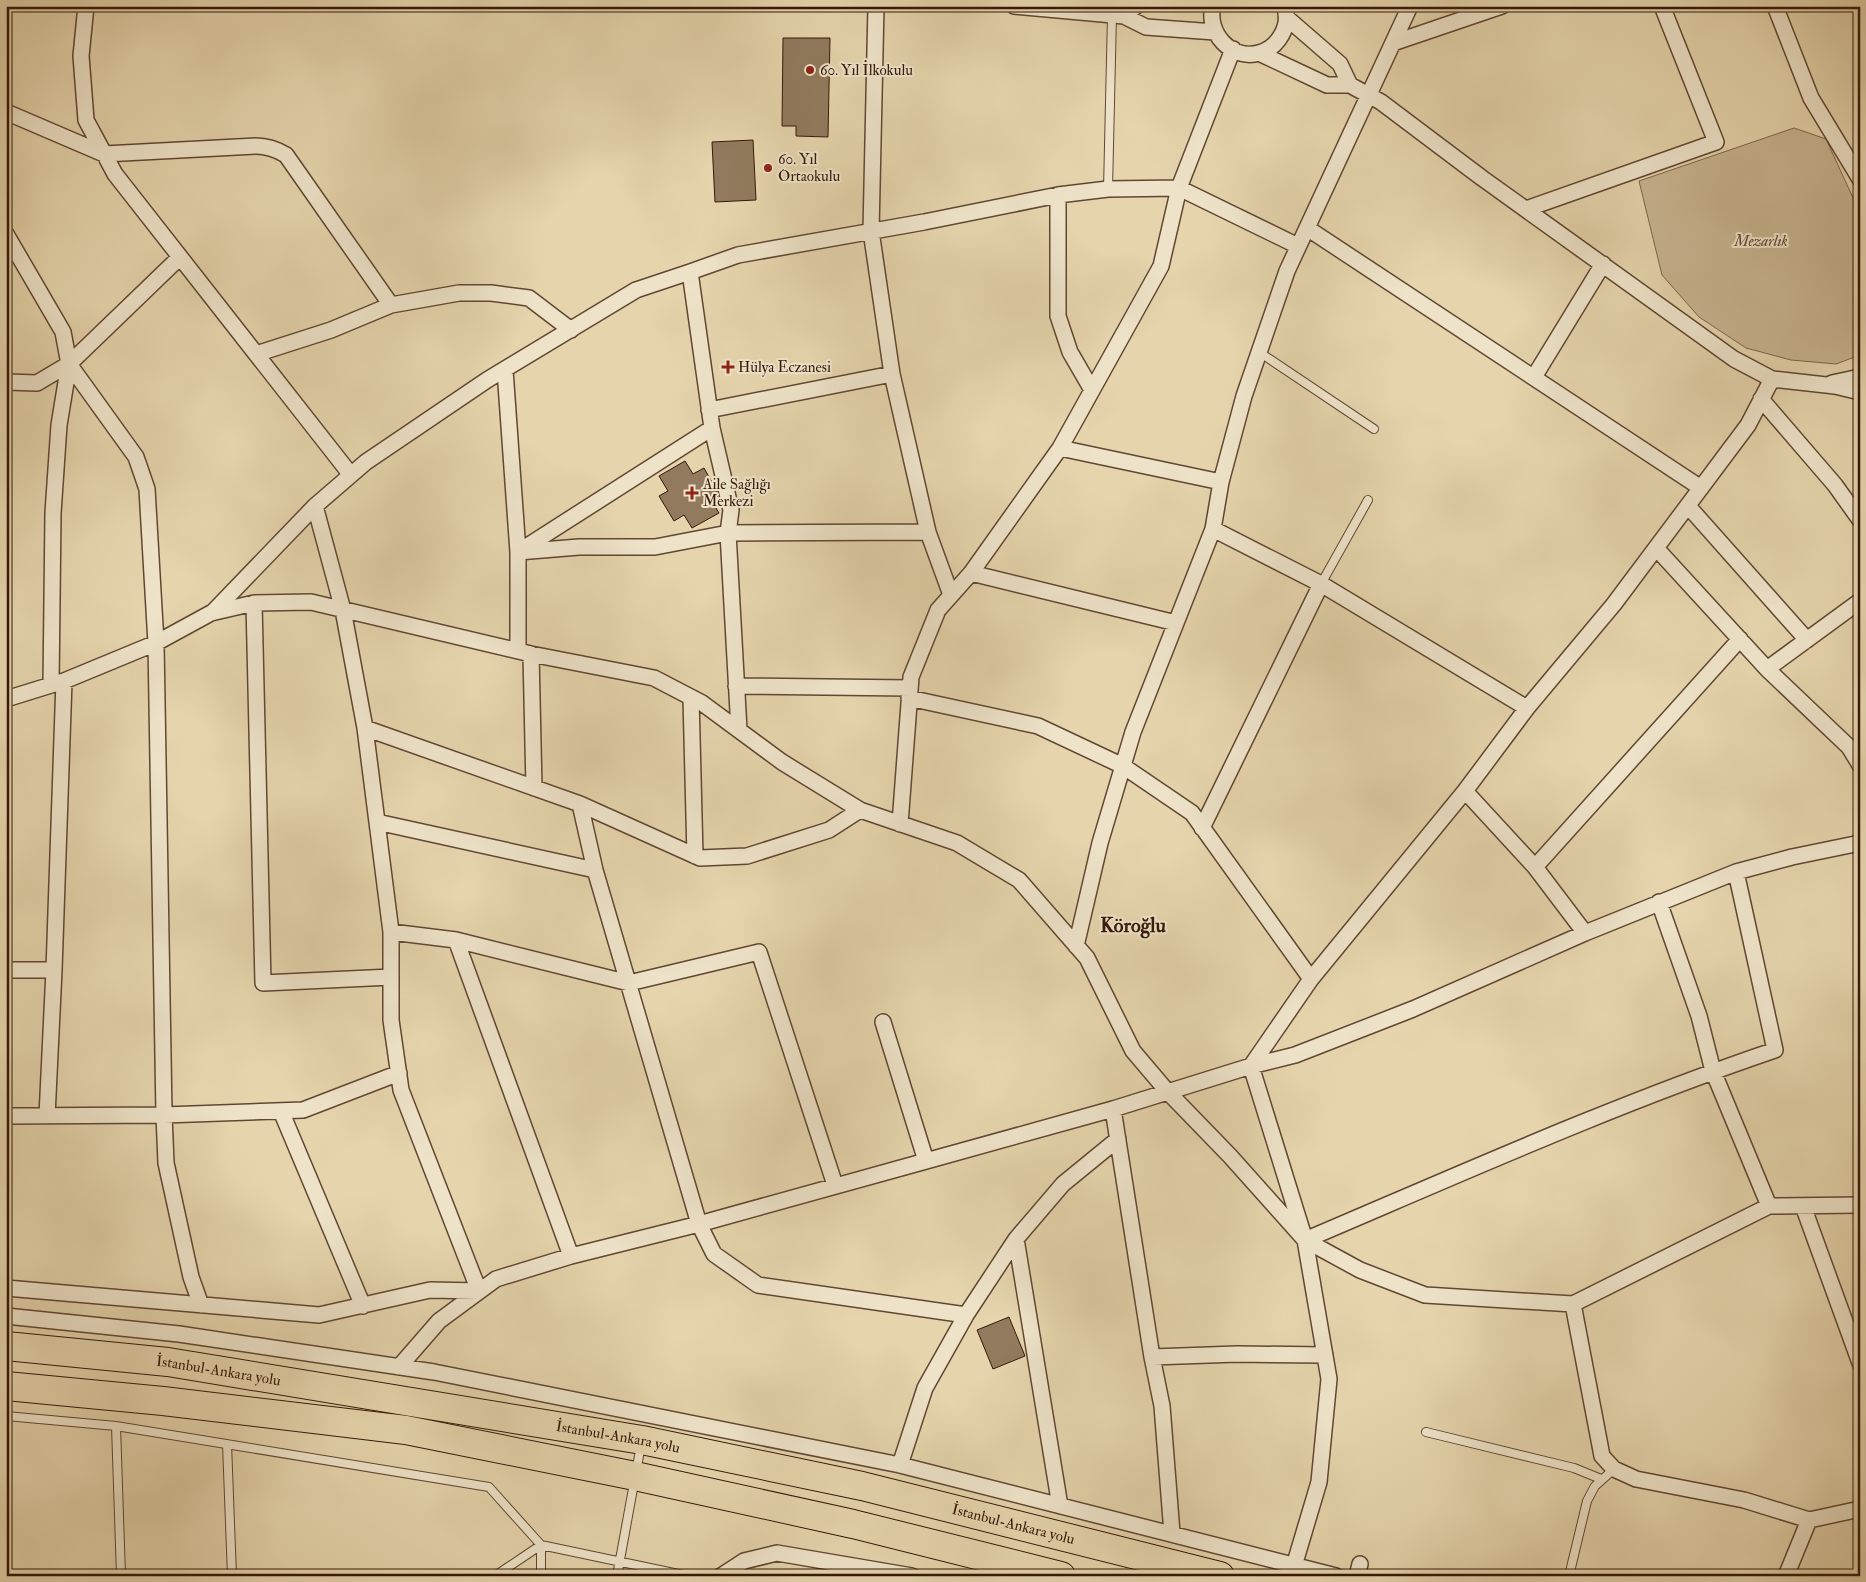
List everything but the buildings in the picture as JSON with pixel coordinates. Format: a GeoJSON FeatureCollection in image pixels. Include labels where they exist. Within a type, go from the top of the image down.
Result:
{"type":"FeatureCollection","features":[{"type":"Feature","properties":{"kind":"highway","name":"İstanbul-Ankara yolu"},"geometry":{"type":"LineString","coordinates":[[6,1346],[168,1362],[642,1440],[862,1486],[1220,1576]]}},
{"type":"Feature","properties":{"kind":"highway"},"geometry":{"type":"LineString","coordinates":[[6,1386],[163,1401],[406,1430],[635,1476],[853,1524],[1061,1576]]}},
{"type":"Feature","properties":{"kind":"street"},"geometry":{"type":"LineString","coordinates":[[86,6],[81,56],[86,120],[115,174],[351,474]]}},
{"type":"Feature","properties":{"kind":"street"},"geometry":{"type":"LineString","coordinates":[[876,6],[871,231],[892,374],[928,532],[951,595]]}},
{"type":"Feature","properties":{"kind":"street"},"geometry":{"type":"LineString","coordinates":[[1014,6],[1124,12],[1146,28],[1215,32]]}},
{"type":"Feature","properties":{"kind":"street"},"geometry":{"type":"LineString","coordinates":[[1213,6],[1212,23],[1221,41],[1233,49],[1248,54],[1259,53],[1278,41],[1284,30],[1286,10]]}},
{"type":"Feature","properties":{"kind":"street"},"geometry":{"type":"LineString","coordinates":[[1076,946],[1100,843],[1133,732],[1213,529],[1221,482],[1244,396],[1287,271],[1410,6]]}},
{"type":"Feature","properties":{"kind":"street"},"geometry":{"type":"LineString","coordinates":[[1393,44],[1502,6]]}},
{"type":"Feature","properties":{"kind":"street"},"geometry":{"type":"LineString","coordinates":[[1526,209],[1716,142],[1662,6]]}},
{"type":"Feature","properties":{"kind":"street"},"geometry":{"type":"LineString","coordinates":[[1775,6],[1811,98],[1860,178]]}},
{"type":"Feature","properties":{"kind":"street"},"geometry":{"type":"LineString","coordinates":[[1286,10],[1340,64],[1350,85]]}},
{"type":"Feature","properties":{"kind":"street"},"geometry":{"type":"LineString","coordinates":[[900,824],[911,677],[938,610],[971,573],[1060,448],[1161,266],[1179,188],[1233,49]]}},
{"type":"Feature","properties":{"kind":"street"},"geometry":{"type":"LineString","coordinates":[[1259,53],[1326,85],[1350,85],[1381,102],[1734,359],[1772,379],[1824,384],[1860,392]]}},
{"type":"Feature","properties":{"kind":"street"},"geometry":{"type":"LineString","coordinates":[[6,112],[104,154],[256,146],[265,146],[280,151],[286,155],[391,305]]}},
{"type":"Feature","properties":{"kind":"street"},"geometry":{"type":"LineString","coordinates":[[212,613],[315,506],[366,462],[505,370],[636,290],[738,255],[1058,195],[1108,188],[1179,188],[1298,246]]}},
{"type":"Feature","properties":{"kind":"street"},"geometry":{"type":"LineString","coordinates":[[1058,195],[1058,316],[1070,352],[1092,390]]}},
{"type":"Feature","properties":{"kind":"street"},"geometry":{"type":"LineString","coordinates":[[1307,228],[1701,488]]}},
{"type":"Feature","properties":{"kind":"street"},"geometry":{"type":"LineString","coordinates":[[6,234],[12,253],[63,332],[69,364],[59,425],[53,514],[58,683],[54,970],[47,1116]]}},
{"type":"Feature","properties":{"kind":"street"},"geometry":{"type":"LineString","coordinates":[[6,382],[37,383],[69,364],[180,257]]}},
{"type":"Feature","properties":{"kind":"street"},"geometry":{"type":"LineString","coordinates":[[1534,378],[1603,264]]}},
{"type":"Feature","properties":{"kind":"street"},"geometry":{"type":"LineString","coordinates":[[690,272],[712,428],[731,510],[728,533],[739,730]]}},
{"type":"Feature","properties":{"kind":"street"},"geometry":{"type":"LineString","coordinates":[[256,354],[331,330],[391,305],[459,293],[491,293],[528,298],[571,330]]}},
{"type":"Feature","properties":{"kind":"street"},"geometry":{"type":"LineString","coordinates":[[69,364],[136,457],[147,489],[156,643],[166,1163],[191,1277],[201,1305]]}},
{"type":"Feature","properties":{"kind":"street"},"geometry":{"type":"LineString","coordinates":[[505,370],[534,788]]}},
{"type":"Feature","properties":{"kind":"street"},"geometry":{"type":"LineString","coordinates":[[709,410],[892,374]]}},
{"type":"Feature","properties":{"kind":"street"},"geometry":{"type":"LineString","coordinates":[[1824,384],[1860,377]]}},
{"type":"Feature","properties":{"kind":"street"},"geometry":{"type":"LineString","coordinates":[[1251,1066],[1311,980],[1465,791],[1527,708],[1614,604],[1748,425],[1772,379]]}},
{"type":"Feature","properties":{"kind":"street"},"geometry":{"type":"LineString","coordinates":[[1761,399],[1835,485],[1860,520]]}},
{"type":"Feature","properties":{"kind":"street"},"geometry":{"type":"LineString","coordinates":[[518,552],[712,428]]}},
{"type":"Feature","properties":{"kind":"street"},"geometry":{"type":"LineString","coordinates":[[1060,448],[1221,482]]}},
{"type":"Feature","properties":{"kind":"street"},"geometry":{"type":"LineString","coordinates":[[315,506],[343,610],[365,728],[391,932],[391,1020],[401,1090],[479,1291]]}},
{"type":"Feature","properties":{"kind":"street"},"geometry":{"type":"LineString","coordinates":[[1688,506],[1807,640]]}},
{"type":"Feature","properties":{"kind":"street"},"geometry":{"type":"LineString","coordinates":[[1213,529],[1320,584],[1527,708]]}},
{"type":"Feature","properties":{"kind":"street"},"geometry":{"type":"LineString","coordinates":[[518,552],[579,547],[656,547],[728,533],[928,532]]}},
{"type":"Feature","properties":{"kind":"street"},"geometry":{"type":"LineString","coordinates":[[1656,548],[1767,669],[1855,747],[1860,765]]}},
{"type":"Feature","properties":{"kind":"street"},"geometry":{"type":"LineString","coordinates":[[971,573],[1176,623]]}},
{"type":"Feature","properties":{"kind":"street"},"geometry":{"type":"LineString","coordinates":[[1202,828],[1320,584]]}},
{"type":"Feature","properties":{"kind":"street"},"geometry":{"type":"LineString","coordinates":[[1767,669],[1860,601]]}},
{"type":"Feature","properties":{"kind":"street"},"geometry":{"type":"LineString","coordinates":[[6,698],[58,683],[156,643],[212,613],[254,603],[311,602],[524,652],[654,678],[702,703],[782,762],[860,810],[957,843],[1019,880],[1087,958],[1133,1051],[1167,1091],[1230,1156],[1305,1240],[1360,1270],[1425,1295],[1573,1304],[1769,1206],[1860,1205]]}},
{"type":"Feature","properties":{"kind":"street"},"geometry":{"type":"LineString","coordinates":[[254,603],[263,983],[391,977]]}},
{"type":"Feature","properties":{"kind":"street"},"geometry":{"type":"LineString","coordinates":[[1535,867],[1740,639]]}},
{"type":"Feature","properties":{"kind":"street"},"geometry":{"type":"LineString","coordinates":[[736,686],[910,693],[1038,726],[1123,766],[1192,813],[1311,980]]}},
{"type":"Feature","properties":{"kind":"street"},"geometry":{"type":"LineString","coordinates":[[691,698],[695,856]]}},
{"type":"Feature","properties":{"kind":"street"},"geometry":{"type":"LineString","coordinates":[[365,728],[580,804],[700,858],[747,856],[829,830],[860,810]]}},
{"type":"Feature","properties":{"kind":"street"},"geometry":{"type":"LineString","coordinates":[[1465,791],[1535,867],[1585,933]]}},
{"type":"Feature","properties":{"kind":"street"},"geometry":{"type":"LineString","coordinates":[[580,804],[595,870],[699,1224],[714,1254],[758,1285],[966,1315]]}},
{"type":"Feature","properties":{"kind":"street"},"geometry":{"type":"LineString","coordinates":[[377,822],[595,870]]}},
{"type":"Feature","properties":{"kind":"street"},"geometry":{"type":"LineString","coordinates":[[399,1367],[439,1321],[496,1279],[571,1256],[699,1224],[1113,1109],[1251,1066],[1295,1055],[1413,1009],[1585,933],[1736,872],[1792,857],[1860,843]]}},
{"type":"Feature","properties":{"kind":"street"},"geometry":{"type":"LineString","coordinates":[[1305,1240],[1480,1165],[1713,1071],[1775,1050],[1736,872]]}},
{"type":"Feature","properties":{"kind":"street"},"geometry":{"type":"LineString","coordinates":[[1659,902],[1699,1016],[1713,1071],[1769,1206]]}},
{"type":"Feature","properties":{"kind":"street"},"geometry":{"type":"LineString","coordinates":[[391,932],[456,940],[629,983],[759,952],[835,1185]]}},
{"type":"Feature","properties":{"kind":"street"},"geometry":{"type":"LineString","coordinates":[[456,940],[571,1256]]}},
{"type":"Feature","properties":{"kind":"street"},"geometry":{"type":"LineString","coordinates":[[6,970],[54,970]]}},
{"type":"Feature","properties":{"kind":"street"},"geometry":{"type":"LineString","coordinates":[[883,1022],[926,1161]]}},
{"type":"Feature","properties":{"kind":"street"},"geometry":{"type":"LineString","coordinates":[[1251,1066],[1305,1240],[1329,1379],[1319,1482],[1294,1566]]}},
{"type":"Feature","properties":{"kind":"street"},"geometry":{"type":"LineString","coordinates":[[6,1116],[164,1115],[303,1110],[398,1073]]}},
{"type":"Feature","properties":{"kind":"street"},"geometry":{"type":"LineString","coordinates":[[1113,1109],[1152,1357],[1162,1406],[1172,1533]]}},
{"type":"Feature","properties":{"kind":"street"},"geometry":{"type":"LineString","coordinates":[[281,1111],[363,1306]]}},
{"type":"Feature","properties":{"kind":"street"},"geometry":{"type":"LineString","coordinates":[[900,1465],[925,1388],[966,1315],[1016,1239],[1063,1184],[1118,1139]]}},
{"type":"Feature","properties":{"kind":"street"},"geometry":{"type":"LineString","coordinates":[[1804,1206],[1860,1363]]}},
{"type":"Feature","properties":{"kind":"street"},"geometry":{"type":"LineString","coordinates":[[1016,1239],[1060,1506]]}},
{"type":"Feature","properties":{"kind":"street"},"geometry":{"type":"LineString","coordinates":[[6,1288],[319,1316],[430,1290],[479,1291]]}},
{"type":"Feature","properties":{"kind":"street"},"geometry":{"type":"LineString","coordinates":[[1573,1304],[1602,1456],[1614,1469],[1636,1478],[1744,1500],[1809,1520],[1860,1509]]}},
{"type":"Feature","properties":{"kind":"street"},"geometry":{"type":"LineString","coordinates":[[6,1316],[179,1334],[434,1372],[900,1465],[1336,1576]]}},
{"type":"Feature","properties":{"kind":"street"},"geometry":{"type":"LineString","coordinates":[[1152,1357],[1237,1354],[1325,1355]]}},
{"type":"Feature","properties":{"kind":"street"},"geometry":{"type":"LineString","coordinates":[[1786,1576],[1809,1520]]}},
{"type":"Feature","properties":{"kind":"street"},"geometry":{"type":"LineString","coordinates":[[721,1576],[744,1561],[777,1553],[912,1576]]}},
{"type":"Feature","properties":{"kind":"lane"},"geometry":{"type":"LineString","coordinates":[[1108,188],[1124,12]]}},
{"type":"Feature","properties":{"kind":"lane"},"geometry":{"type":"LineString","coordinates":[[1259,352],[1374,429]]}},
{"type":"Feature","properties":{"kind":"lane"},"geometry":{"type":"LineString","coordinates":[[1320,584],[1368,500]]}},
{"type":"Feature","properties":{"kind":"lane"},"geometry":{"type":"LineString","coordinates":[[6,1416],[116,1426],[489,1487],[541,1545],[688,1576]]}},
{"type":"Feature","properties":{"kind":"lane"},"geometry":{"type":"LineString","coordinates":[[116,1426],[121,1576]]}},
{"type":"Feature","properties":{"kind":"lane"},"geometry":{"type":"LineString","coordinates":[[1426,1432],[1574,1468],[1601,1479]]}},
{"type":"Feature","properties":{"kind":"lane"},"geometry":{"type":"LineString","coordinates":[[617,1576],[642,1440]]}},
{"type":"Feature","properties":{"kind":"lane"},"geometry":{"type":"LineString","coordinates":[[227,1444],[232,1576]]}},
{"type":"Feature","properties":{"kind":"lane"},"geometry":{"type":"LineString","coordinates":[[1569,1576],[1587,1501],[1595,1486],[1614,1469]]}},
{"type":"Feature","properties":{"kind":"lane"},"geometry":{"type":"LineString","coordinates":[[495,1576],[541,1545]]}},
{"type":"Feature","properties":{"kind":"lane"},"geometry":{"type":"LineString","coordinates":[[541,1545],[541,1576]]}},
{"type":"Feature","properties":{"kind":"green space","name":"Mezarlık"},"geometry":{"type":"Polygon","coordinates":[[[1794,128],[1826,139],[1854,200],[1860,246],[1860,355],[1836,364],[1791,360],[1746,348],[1699,317],[1662,275],[1639,181],[1794,128]]]}},
{"type":"Feature","properties":{"kind":"place","name":"60. Yıl İlkokulu"},"geometry":{"type":"Point","coordinates":[810,70]}},
{"type":"Feature","properties":{"kind":"place","name":"60. Yıl Ortaokulu"},"geometry":{"type":"Point","coordinates":[768,168]}},
{"type":"Feature","properties":{"kind":"place","name":"Hülya Eczanesi"},"geometry":{"type":"Point","coordinates":[728,367]}},
{"type":"Feature","properties":{"kind":"place","name":"Aile Sağlığı Merkezi"},"geometry":{"type":"Point","coordinates":[692,493]}},
{"type":"Feature","properties":{"kind":"district","name":"Köroğlu"},"geometry":{"type":"Point","coordinates":[1133,925]}}]}
